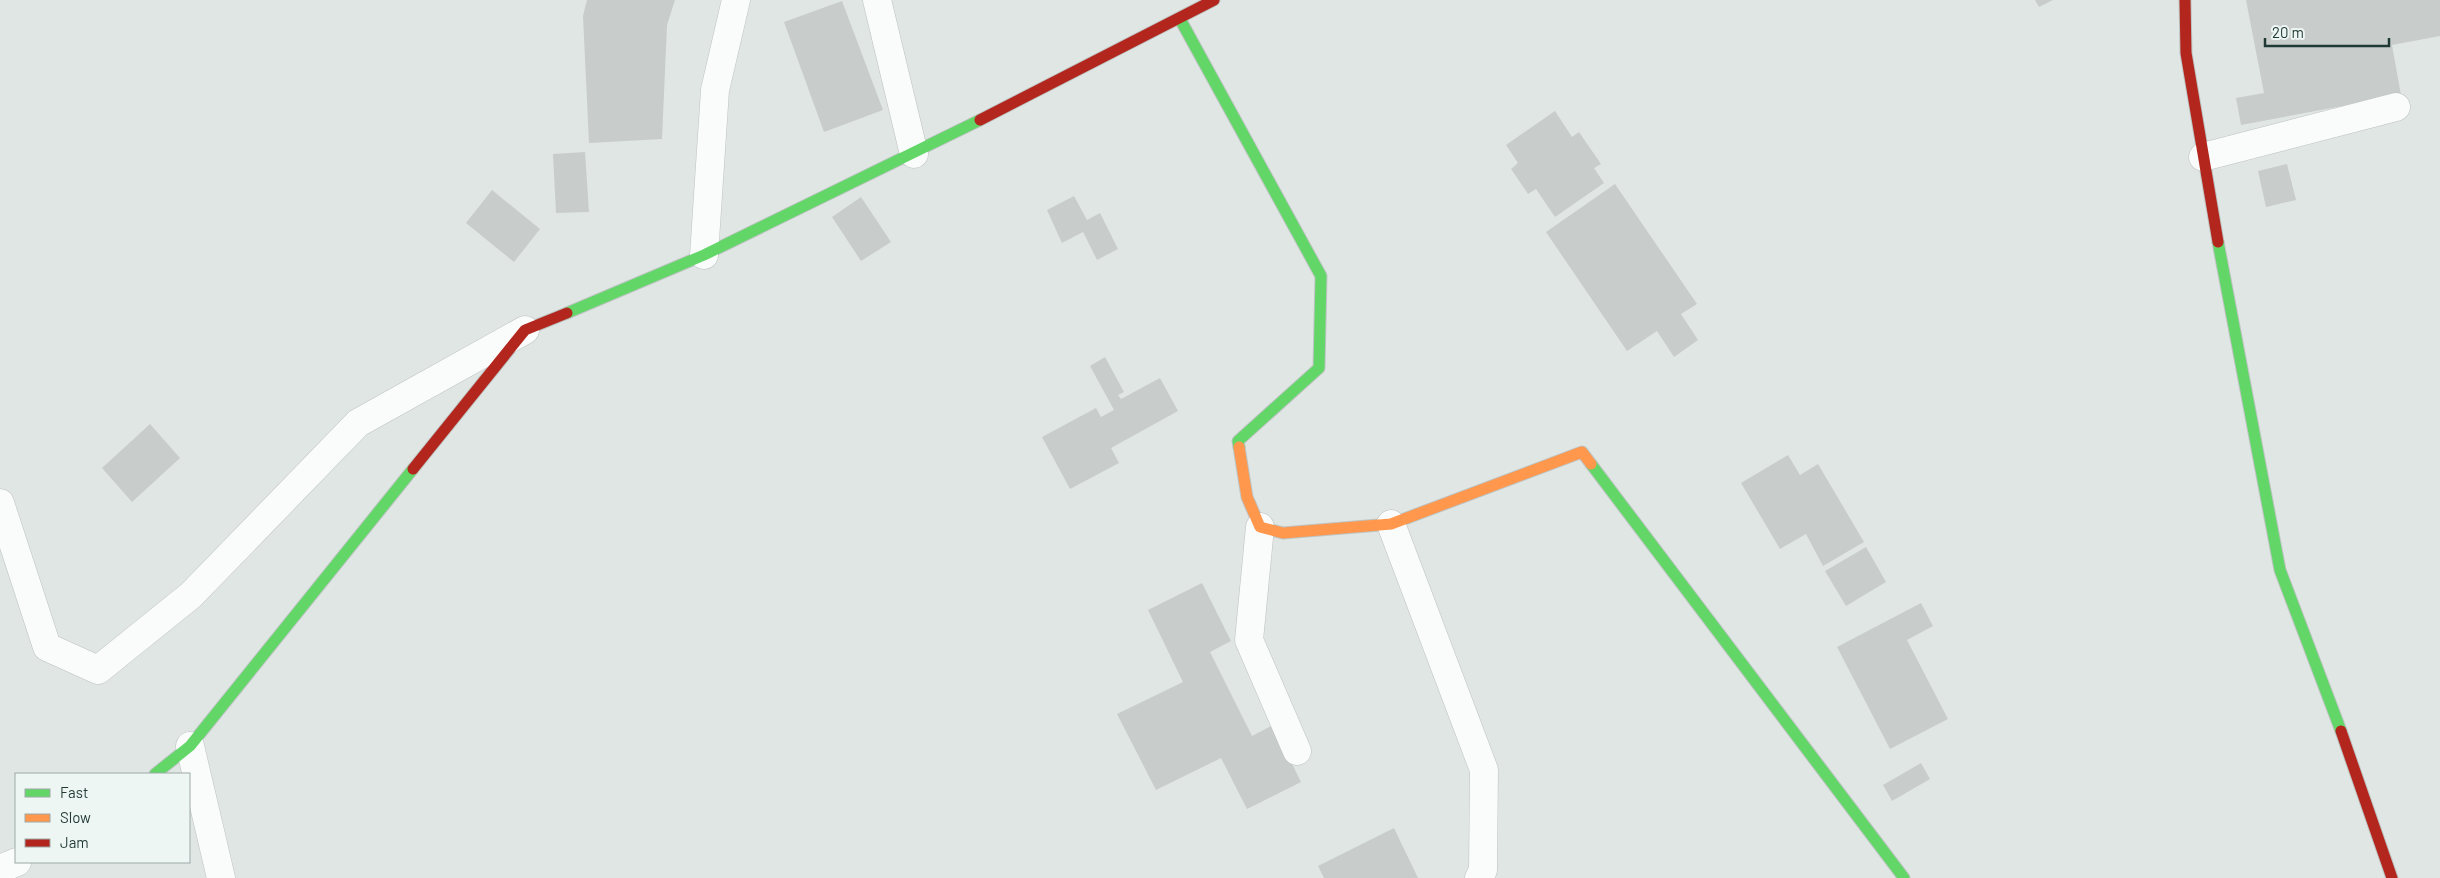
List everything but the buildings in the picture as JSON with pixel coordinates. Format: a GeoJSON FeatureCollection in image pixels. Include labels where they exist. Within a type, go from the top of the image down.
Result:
{"type":"FeatureCollection","features":[{"type":"Feature","properties":{"kind":"street"},"geometry":{"type":"LineString","coordinates":[[704,254],[715,90],[736,0]]}},
{"type":"Feature","properties":{"kind":"street"},"geometry":{"type":"LineString","coordinates":[[877,0],[914,154]]}},
{"type":"Feature","properties":{"kind":"street"},"geometry":{"type":"LineString","coordinates":[[0,503],[47,646],[98,670],[191,595],[358,424],[524,330],[704,254],[914,154],[1214,0]]}},
{"type":"Feature","properties":{"kind":"street"},"geometry":{"type":"LineString","coordinates":[[2185,0],[2186,53],[2203,157],[2236,344],[2280,570],[2361,784],[2392,878]]}},
{"type":"Feature","properties":{"kind":"street"},"geometry":{"type":"LineString","coordinates":[[1180,19],[1321,276],[1319,368],[1238,441],[1247,497],[1260,527],[1249,640],[1296,750]]}},
{"type":"Feature","properties":{"kind":"street"},"geometry":{"type":"LineString","coordinates":[[2203,157],[2396,107]]}},
{"type":"Feature","properties":{"kind":"street"},"geometry":{"type":"LineString","coordinates":[[156,773],[190,746],[524,330]]}},
{"type":"Feature","properties":{"kind":"street"},"geometry":{"type":"LineString","coordinates":[[1260,527],[1283,533],[1391,524],[1582,452],[1904,878]]}},
{"type":"Feature","properties":{"kind":"street"},"geometry":{"type":"LineString","coordinates":[[1391,524],[1484,770],[1483,870],[1479,878]]}},
{"type":"Feature","properties":{"kind":"street"},"geometry":{"type":"LineString","coordinates":[[190,746],[221,878]]}},
{"type":"Feature","properties":{"kind":"street"},"geometry":{"type":"LineString","coordinates":[[0,869],[15,862]]}},
{"type":"Feature","properties":{"kind":"traffic: fast"},"geometry":{"type":"LineString","coordinates":[[1180,19],[1321,276],[1319,368],[1238,441],[1239,447]]}},
{"type":"Feature","properties":{"kind":"traffic: fast"},"geometry":{"type":"LineString","coordinates":[[567,313],[704,255],[980,120]]}},
{"type":"Feature","properties":{"kind":"traffic: fast"},"geometry":{"type":"LineString","coordinates":[[2218,242],[2280,570],[2341,731]]}},
{"type":"Feature","properties":{"kind":"traffic: fast"},"geometry":{"type":"LineString","coordinates":[[1591,464],[1904,878]]}},
{"type":"Feature","properties":{"kind":"traffic: fast"},"geometry":{"type":"LineString","coordinates":[[156,773],[190,746],[413,469]]}},
{"type":"Feature","properties":{"kind":"traffic: slow"},"geometry":{"type":"LineString","coordinates":[[1239,447],[1247,497],[1260,527],[1283,533],[1391,524],[1582,452],[1591,464]]}},
{"type":"Feature","properties":{"kind":"traffic: jam"},"geometry":{"type":"LineString","coordinates":[[980,120],[1214,0]]}},
{"type":"Feature","properties":{"kind":"traffic: jam"},"geometry":{"type":"LineString","coordinates":[[2185,0],[2186,53],[2218,242]]}},
{"type":"Feature","properties":{"kind":"traffic: jam"},"geometry":{"type":"LineString","coordinates":[[413,469],[525,330],[567,313]]}},
{"type":"Feature","properties":{"kind":"traffic: jam"},"geometry":{"type":"LineString","coordinates":[[2341,731],[2392,878]]}}]}
